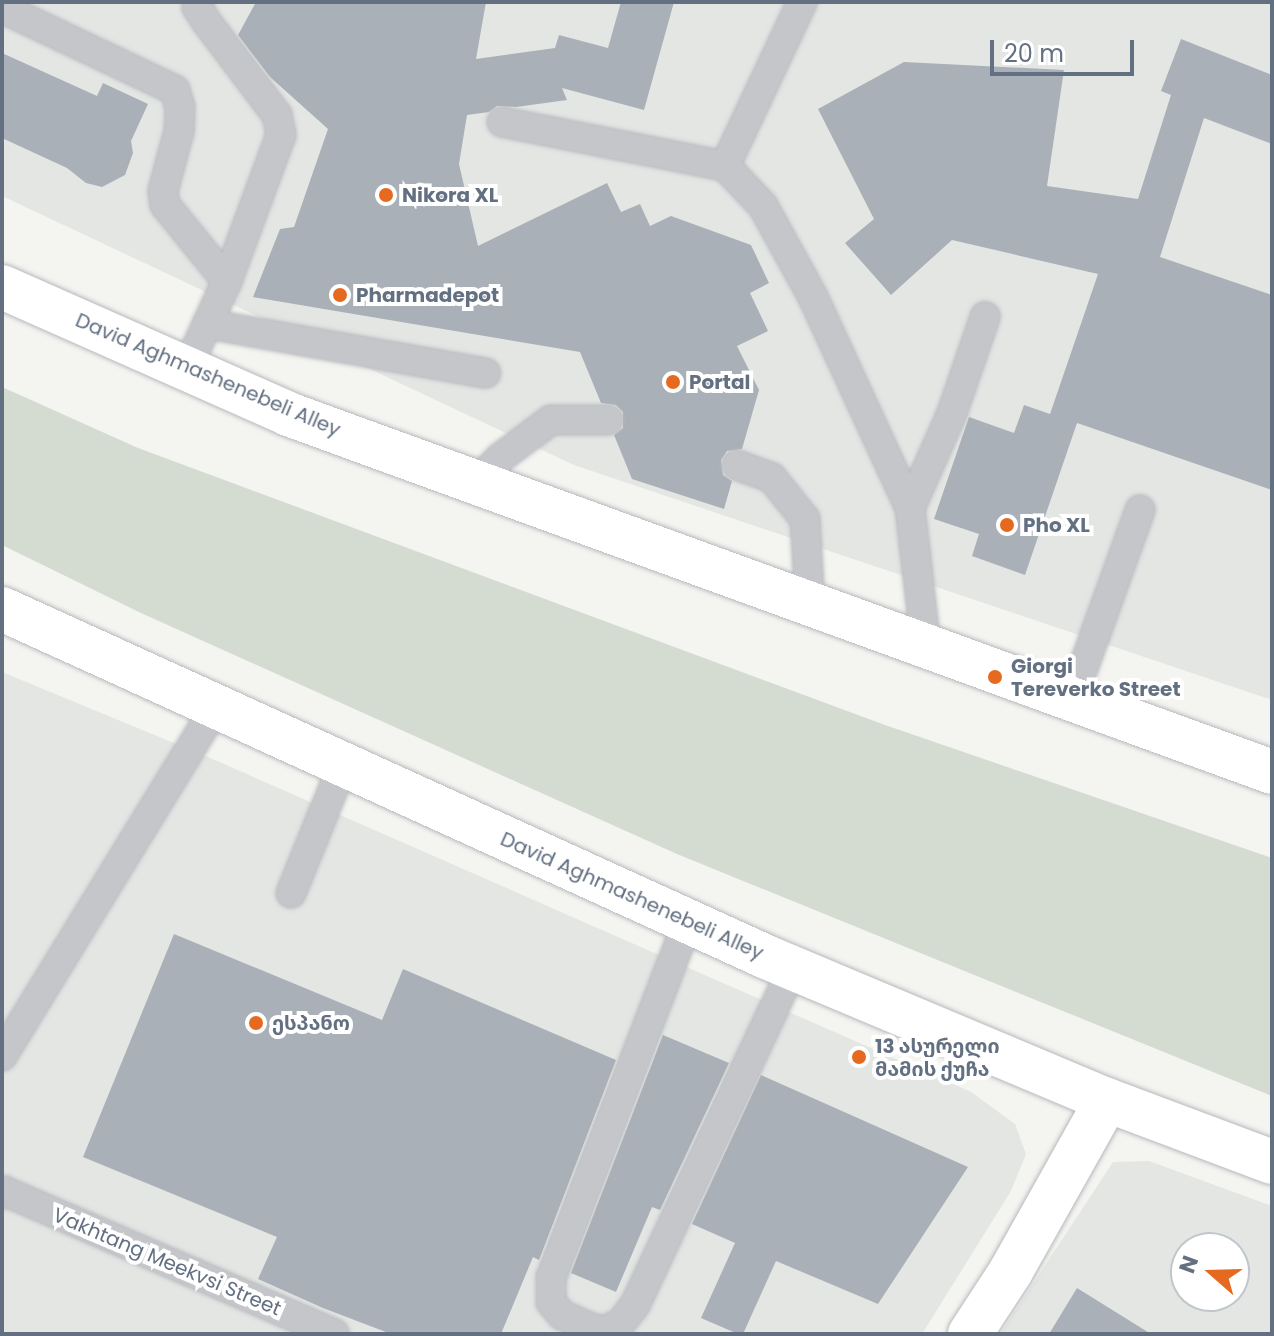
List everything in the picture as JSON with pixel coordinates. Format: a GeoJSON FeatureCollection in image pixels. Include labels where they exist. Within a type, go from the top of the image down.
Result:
{"type":"FeatureCollection","features":[{"type":"Feature","properties":{"kind":"main road","name":"David Aghmashenebeli Alley"},"geometry":{"type":"LineString","coordinates":[[2,287],[288,414],[1272,772]]}},
{"type":"Feature","properties":{"kind":"main road","name":"David Aghmashenebeli Alley"},"geometry":{"type":"LineString","coordinates":[[2,609],[793,967],[1107,1100],[1272,1162]]}},
{"type":"Feature","properties":{"kind":"main road"},"geometry":{"type":"LineString","coordinates":[[970,1334],[1011,1271],[1107,1100]]}},
{"type":"Feature","properties":{"kind":"lane"},"geometry":{"type":"LineString","coordinates":[[187,368],[227,281],[281,135],[277,115],[206,21],[197,7],[199,2]]}},
{"type":"Feature","properties":{"kind":"lane"},"geometry":{"type":"LineString","coordinates":[[725,166],[802,2]]}},
{"type":"Feature","properties":{"kind":"lane"},"geometry":{"type":"LineString","coordinates":[[2,8],[175,90],[180,107],[179,131],[163,191],[165,205],[227,281]]}},
{"type":"Feature","properties":{"kind":"lane"},"geometry":{"type":"LineString","coordinates":[[502,122],[725,166],[763,206],[813,297],[910,508],[926,646]]}},
{"type":"Feature","properties":{"kind":"lane"},"geometry":{"type":"LineString","coordinates":[[910,508],[952,413],[985,317]]}},
{"type":"Feature","properties":{"kind":"lane"},"geometry":{"type":"LineString","coordinates":[[207,324],[486,373]]}},
{"type":"Feature","properties":{"kind":"lane"},"geometry":{"type":"LineString","coordinates":[[476,482],[500,458],[551,420],[608,420]]}},
{"type":"Feature","properties":{"kind":"lane"},"geometry":{"type":"LineString","coordinates":[[737,465],[772,478],[805,519],[810,604]]}},
{"type":"Feature","properties":{"kind":"lane"},"geometry":{"type":"LineString","coordinates":[[1072,699],[1140,510]]}},
{"type":"Feature","properties":{"kind":"lane"},"geometry":{"type":"LineString","coordinates":[[2,1056],[216,707]]}},
{"type":"Feature","properties":{"kind":"lane"},"geometry":{"type":"LineString","coordinates":[[291,893],[343,765]]}},
{"type":"Feature","properties":{"kind":"lane"},"geometry":{"type":"LineString","coordinates":[[688,921],[551,1277],[551,1302],[562,1315],[604,1331],[620,1324],[635,1305],[793,967]]}},
{"type":"Feature","properties":{"kind":"lane","name":"Vakhtang Meekvsi Street"},"geometry":{"type":"LineString","coordinates":[[2,1194],[4,1191],[334,1334]]}},
{"type":"Feature","properties":{"kind":"shaded area"},"geometry":{"type":"Polygon","coordinates":[[[2,2],[1272,2],[1272,700],[574,465],[2,196],[2,2]]]}},
{"type":"Feature","properties":{"kind":"shaded area"},"geometry":{"type":"Polygon","coordinates":[[[2,387],[138,448],[885,725],[1272,858],[1272,1096],[677,854],[141,613],[2,545],[2,387]]]}},
{"type":"Feature","properties":{"kind":"shaded area"},"geometry":{"type":"Polygon","coordinates":[[[2,672],[215,760],[971,1092],[1015,1124],[1026,1154],[1011,1191],[922,1334],[2,1334],[2,672]]]}},
{"type":"Feature","properties":{"kind":"shaded area"},"geometry":{"type":"Polygon","coordinates":[[[1149,1161],[1272,1206],[1272,1334],[1000,1334],[1113,1162],[1149,1161]]]}},
{"type":"Feature","properties":{"kind":"building"},"geometry":{"type":"Polygon","coordinates":[[[256,2],[486,2],[476,59],[555,48],[559,35],[608,48],[621,2],[674,2],[644,110],[562,88],[567,100],[516,107],[497,106],[489,112],[467,115],[459,164],[478,246],[607,183],[621,212],[640,204],[650,226],[671,216],[751,245],[769,283],[750,293],[768,331],[737,346],[759,390],[742,449],[727,451],[721,460],[723,475],[732,481],[724,509],[632,479],[614,435],[623,428],[623,412],[616,405],[601,403],[580,352],[253,297],[280,229],[294,227],[328,129],[270,77],[238,35],[256,2]]]}},
{"type":"Feature","properties":{"kind":"building"},"geometry":{"type":"Polygon","coordinates":[[[1181,39],[1272,75],[1272,144],[1204,118],[1160,257],[1272,295],[1272,490],[1077,423],[1025,575],[972,556],[979,534],[934,519],[969,417],[1014,433],[1024,405],[1050,414],[1098,274],[952,240],[891,295],[845,243],[874,219],[818,109],[904,62],[1064,70],[1047,186],[1138,199],[1171,95],[1161,91],[1181,39]]]}},
{"type":"Feature","properties":{"kind":"building"},"geometry":{"type":"Polygon","coordinates":[[[2,53],[97,96],[103,83],[148,104],[131,141],[133,153],[125,175],[102,187],[86,183],[67,168],[2,138],[2,53]]]}},
{"type":"Feature","properties":{"kind":"building"},"geometry":{"type":"Polygon","coordinates":[[[174,934],[382,1020],[403,969],[616,1060],[539,1260],[533,1257],[501,1334],[391,1334],[323,1308],[258,1279],[277,1237],[83,1157],[174,934]]]}},
{"type":"Feature","properties":{"kind":"building"},"geometry":{"type":"Polygon","coordinates":[[[663,1035],[729,1063],[660,1210],[652,1207],[616,1292],[571,1273],[663,1035]]]}},
{"type":"Feature","properties":{"kind":"building"},"geometry":{"type":"Polygon","coordinates":[[[761,1075],[968,1167],[878,1304],[776,1261],[743,1334],[738,1334],[701,1318],[735,1243],[692,1224],[761,1075]]]}},
{"type":"Feature","properties":{"kind":"building"},"geometry":{"type":"Polygon","coordinates":[[[1077,1288],[1151,1334],[1049,1334],[1077,1288]]]}},
{"type":"Feature","properties":{"kind":"place","name":"Nikora XL"},"geometry":{"type":"Point","coordinates":[386,195]}},
{"type":"Feature","properties":{"kind":"place","name":"Pharmadepot"},"geometry":{"type":"Point","coordinates":[340,295]}},
{"type":"Feature","properties":{"kind":"place","name":"Portal"},"geometry":{"type":"Point","coordinates":[673,382]}},
{"type":"Feature","properties":{"kind":"place","name":"Pho XL"},"geometry":{"type":"Point","coordinates":[1007,525]}},
{"type":"Feature","properties":{"kind":"place","name":"Giorgi Tereverko Street"},"geometry":{"type":"Point","coordinates":[995,677]}},
{"type":"Feature","properties":{"kind":"place","name":"ესპანო"},"geometry":{"type":"Point","coordinates":[256,1023]}},
{"type":"Feature","properties":{"kind":"place","name":"13 ასურელი მამის ქუჩა"},"geometry":{"type":"Point","coordinates":[859,1057]}}]}
